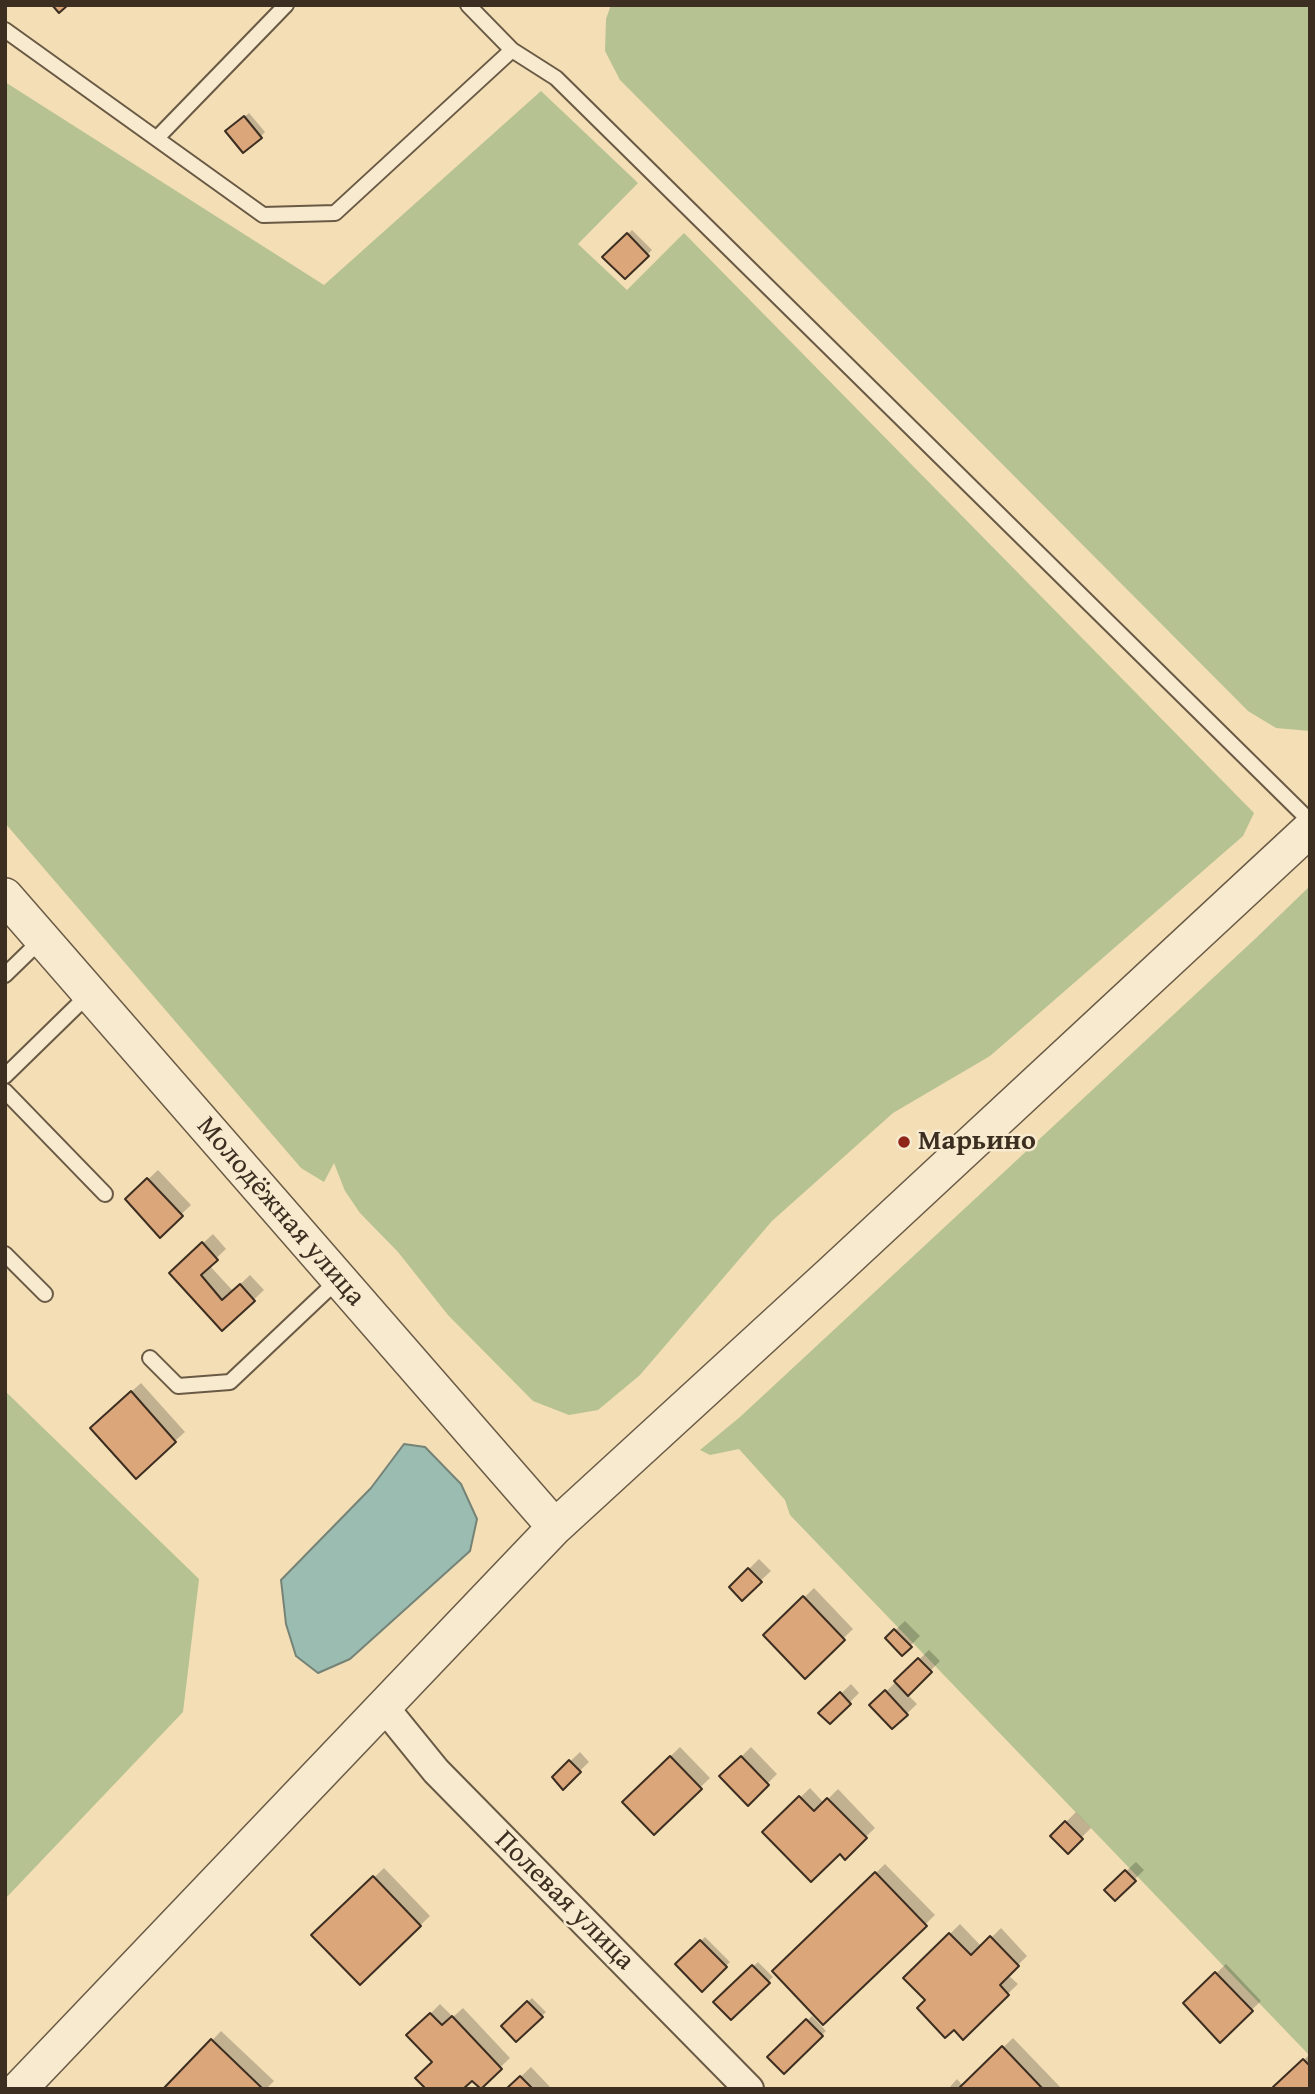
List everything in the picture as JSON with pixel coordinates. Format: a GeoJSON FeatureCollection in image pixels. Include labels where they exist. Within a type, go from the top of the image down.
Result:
{"type":"FeatureCollection","features":[{"type":"Feature","properties":{"kind":"street"},"geometry":{"type":"LineString","coordinates":[[19,2089],[555,1527],[1310,829]]}},
{"type":"Feature","properties":{"kind":"street","name":"Молодёжная улица"},"geometry":{"type":"LineString","coordinates":[[5,896],[555,1527]]}},
{"type":"Feature","properties":{"kind":"street","name":"Полевая улица"},"geometry":{"type":"LineString","coordinates":[[384,1707],[436,1771],[749,2089]]}},
{"type":"Feature","properties":{"kind":"lane"},"geometry":{"type":"LineString","coordinates":[[157,138],[286,5]]}},
{"type":"Feature","properties":{"kind":"lane"},"geometry":{"type":"LineString","coordinates":[[468,5],[512,50],[556,78],[1310,821]]}},
{"type":"Feature","properties":{"kind":"lane"},"geometry":{"type":"LineString","coordinates":[[5,30],[262,215],[335,213],[512,50]]}},
{"type":"Feature","properties":{"kind":"lane"},"geometry":{"type":"LineString","coordinates":[[5,975],[42,939]]}},
{"type":"Feature","properties":{"kind":"lane"},"geometry":{"type":"LineString","coordinates":[[5,1076],[90,993]]}},
{"type":"Feature","properties":{"kind":"lane"},"geometry":{"type":"LineString","coordinates":[[5,1091],[105,1194]]}},
{"type":"Feature","properties":{"kind":"lane"},"geometry":{"type":"LineString","coordinates":[[5,1254],[45,1294]]}},
{"type":"Feature","properties":{"kind":"lane"},"geometry":{"type":"LineString","coordinates":[[150,1358],[177,1387],[230,1382],[339,1279]]}},
{"type":"Feature","properties":{"kind":"green space"},"geometry":{"type":"Polygon","coordinates":[[[611,5],[1310,5],[1310,731],[1276,728],[1248,711],[620,80],[605,51],[606,19],[611,5]]]}},
{"type":"Feature","properties":{"kind":"green space"},"geometry":{"type":"Polygon","coordinates":[[[5,82],[324,285],[541,91],[638,183],[578,244],[627,290],[684,233],[1254,813],[1243,836],[990,1056],[893,1113],[772,1221],[640,1375],[598,1410],[569,1415],[533,1401],[448,1315],[398,1252],[360,1213],[345,1191],[334,1163],[324,1182],[301,1168],[5,823],[5,82]]]}},
{"type":"Feature","properties":{"kind":"green space"},"geometry":{"type":"Polygon","coordinates":[[[1310,886],[1310,2056],[790,1515],[785,1500],[739,1449],[710,1455],[700,1450],[740,1417],[1310,886]]]}},
{"type":"Feature","properties":{"kind":"green space"},"geometry":{"type":"Polygon","coordinates":[[[5,1391],[199,1579],[183,1712],[5,1899],[5,1391]]]}},
{"type":"Feature","properties":{"kind":"water"},"geometry":{"type":"Polygon","coordinates":[[[404,1444],[425,1447],[461,1484],[477,1519],[470,1551],[350,1659],[318,1673],[296,1656],[286,1624],[281,1580],[371,1488],[404,1444]]]}},
{"type":"Feature","properties":{"kind":"building"},"geometry":{"type":"Polygon","coordinates":[[[52,5],[68,5],[59,13],[52,5]]]}},
{"type":"Feature","properties":{"kind":"building"},"geometry":{"type":"Polygon","coordinates":[[[244,116],[262,138],[243,153],[225,131],[244,116]]]}},
{"type":"Feature","properties":{"kind":"building"},"geometry":{"type":"Polygon","coordinates":[[[627,233],[649,256],[625,279],[602,257],[627,233]]]}},
{"type":"Feature","properties":{"kind":"building"},"geometry":{"type":"Polygon","coordinates":[[[147,1178],[183,1216],[160,1238],[125,1199],[147,1178]]]}},
{"type":"Feature","properties":{"kind":"building"},"geometry":{"type":"Polygon","coordinates":[[[202,1242],[218,1260],[201,1275],[222,1300],[240,1284],[255,1301],[222,1331],[169,1273],[202,1242]]]}},
{"type":"Feature","properties":{"kind":"building"},"geometry":{"type":"Polygon","coordinates":[[[131,1391],[176,1442],[136,1479],[90,1428],[131,1391]]]}},
{"type":"Feature","properties":{"kind":"building"},"geometry":{"type":"Polygon","coordinates":[[[748,1568],[762,1582],[742,1601],[729,1587],[748,1568]]]}},
{"type":"Feature","properties":{"kind":"building"},"geometry":{"type":"Polygon","coordinates":[[[803,1596],[845,1640],[805,1679],[763,1635],[803,1596]]]}},
{"type":"Feature","properties":{"kind":"building"},"geometry":{"type":"Polygon","coordinates":[[[894,1629],[912,1647],[902,1656],[885,1638],[894,1629]]]}},
{"type":"Feature","properties":{"kind":"building"},"geometry":{"type":"Polygon","coordinates":[[[918,1658],[932,1672],[908,1696],[894,1681],[918,1658]]]}},
{"type":"Feature","properties":{"kind":"building"},"geometry":{"type":"Polygon","coordinates":[[[885,1690],[908,1715],[892,1729],[869,1705],[885,1690]]]}},
{"type":"Feature","properties":{"kind":"building"},"geometry":{"type":"Polygon","coordinates":[[[840,1692],[851,1704],[830,1724],[818,1713],[840,1692]]]}},
{"type":"Feature","properties":{"kind":"building"},"geometry":{"type":"Polygon","coordinates":[[[670,1756],[702,1789],[654,1835],[622,1802],[670,1756]]]}},
{"type":"Feature","properties":{"kind":"building"},"geometry":{"type":"Polygon","coordinates":[[[741,1756],[769,1785],[748,1806],[719,1776],[741,1756]]]}},
{"type":"Feature","properties":{"kind":"building"},"geometry":{"type":"Polygon","coordinates":[[[569,1760],[581,1772],[563,1790],[552,1777],[569,1760]]]}},
{"type":"Feature","properties":{"kind":"building"},"geometry":{"type":"Polygon","coordinates":[[[799,1796],[814,1811],[827,1798],[867,1838],[845,1860],[840,1854],[811,1882],[762,1832],[799,1796]]]}},
{"type":"Feature","properties":{"kind":"building"},"geometry":{"type":"Polygon","coordinates":[[[1065,1821],[1083,1839],[1068,1854],[1050,1836],[1065,1821]]]}},
{"type":"Feature","properties":{"kind":"building"},"geometry":{"type":"Polygon","coordinates":[[[1125,1870],[1136,1881],[1115,1901],[1104,1890],[1125,1870]]]}},
{"type":"Feature","properties":{"kind":"building"},"geometry":{"type":"Polygon","coordinates":[[[875,1872],[927,1926],[823,2025],[772,1971],[875,1872]]]}},
{"type":"Feature","properties":{"kind":"building"},"geometry":{"type":"Polygon","coordinates":[[[373,1876],[421,1926],[360,1985],[311,1935],[373,1876]]]}},
{"type":"Feature","properties":{"kind":"building"},"geometry":{"type":"Polygon","coordinates":[[[949,1933],[971,1955],[990,1936],[1019,1966],[1000,1985],[1009,1995],[963,2040],[954,2030],[945,2038],[917,2008],[925,2000],[903,1978],[949,1933]]]}},
{"type":"Feature","properties":{"kind":"building"},"geometry":{"type":"Polygon","coordinates":[[[700,1940],[727,1967],[702,1992],[675,1964],[700,1940]]]}},
{"type":"Feature","properties":{"kind":"building"},"geometry":{"type":"Polygon","coordinates":[[[752,1965],[770,1983],[731,2020],[713,2002],[752,1965]]]}},
{"type":"Feature","properties":{"kind":"building"},"geometry":{"type":"Polygon","coordinates":[[[1215,1972],[1253,2011],[1220,2043],[1183,2003],[1215,1972]]]}},
{"type":"Feature","properties":{"kind":"building"},"geometry":{"type":"Polygon","coordinates":[[[527,2001],[543,2017],[516,2042],[501,2026],[527,2001]]]}},
{"type":"Feature","properties":{"kind":"building"},"geometry":{"type":"Polygon","coordinates":[[[430,2013],[442,2025],[452,2016],[502,2069],[481,2089],[472,2081],[463,2089],[426,2089],[415,2078],[432,2062],[406,2035],[430,2013]]]}},
{"type":"Feature","properties":{"kind":"building"},"geometry":{"type":"Polygon","coordinates":[[[806,2019],[823,2036],[784,2074],[767,2057],[806,2019]]]}},
{"type":"Feature","properties":{"kind":"building"},"geometry":{"type":"Polygon","coordinates":[[[211,2039],[263,2089],[163,2089],[211,2039]]]}},
{"type":"Feature","properties":{"kind":"building"},"geometry":{"type":"Polygon","coordinates":[[[1002,2046],[1043,2089],[958,2089],[1002,2046]]]}},
{"type":"Feature","properties":{"kind":"building"},"geometry":{"type":"Polygon","coordinates":[[[1303,2059],[1310,2066],[1310,2089],[1274,2089],[1273,2087],[1303,2059]]]}},
{"type":"Feature","properties":{"kind":"building"},"geometry":{"type":"Polygon","coordinates":[[[520,2076],[533,2089],[506,2089],[520,2076]]]}},
{"type":"Feature","properties":{"kind":"place","name":"Марьино"},"geometry":{"type":"Point","coordinates":[904,1142]}}]}
